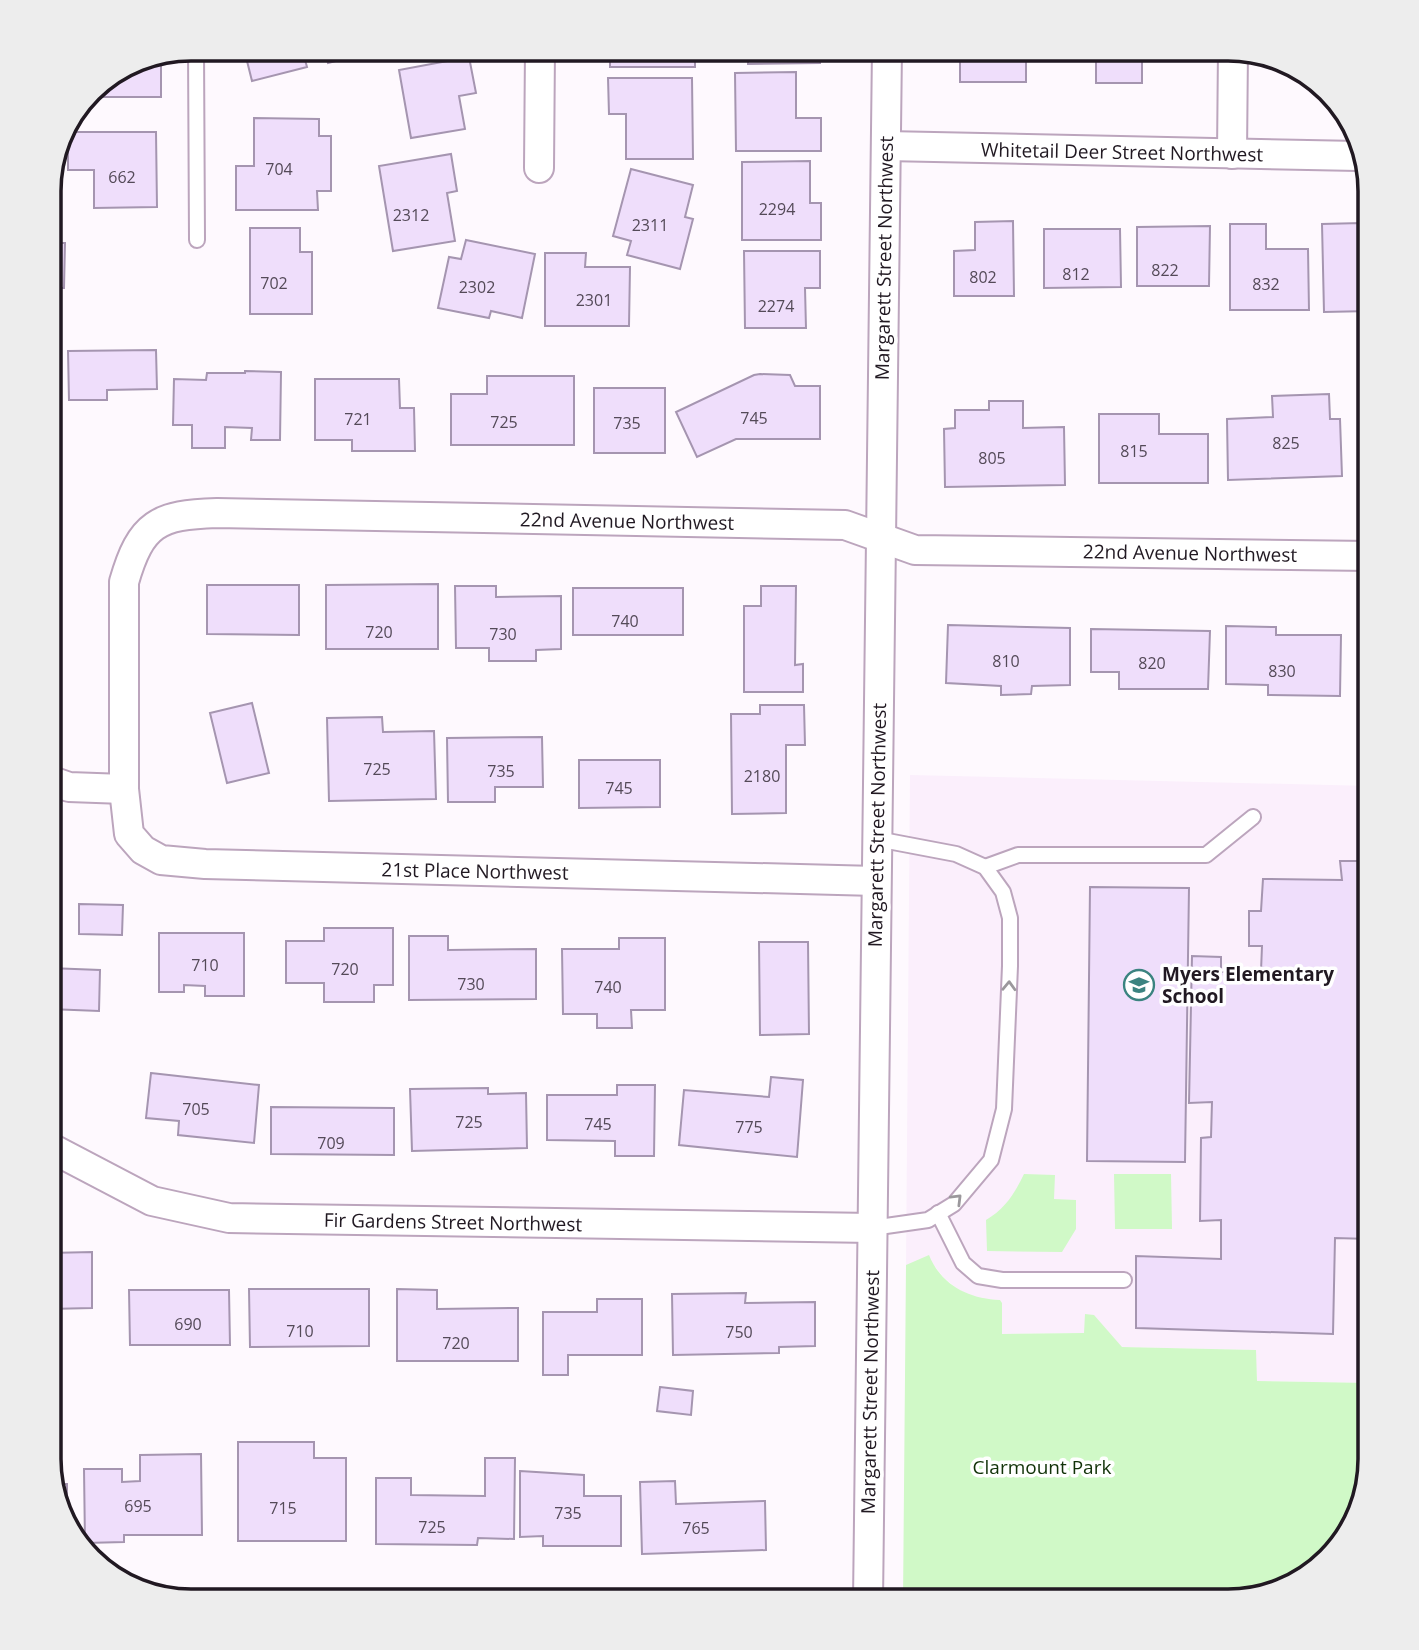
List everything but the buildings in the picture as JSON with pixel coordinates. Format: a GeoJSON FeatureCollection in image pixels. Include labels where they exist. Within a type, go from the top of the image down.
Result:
{"type":"FeatureCollection","features":[{"type":"Feature","properties":{"kind":"street"},"geometry":{"type":"LineString","coordinates":[[539,168],[540,62]]}},
{"type":"Feature","properties":{"kind":"street","name":"Margarett Street Northwest"},"geometry":{"type":"LineString","coordinates":[[868,1589],[887,62]]}},
{"type":"Feature","properties":{"kind":"street"},"geometry":{"type":"LineString","coordinates":[[1232,154],[1233,62]]}},
{"type":"Feature","properties":{"kind":"street","name":"Whitetail Deer Street Northwest"},"geometry":{"type":"LineString","coordinates":[[886,146],[1353,156]]}},
{"type":"Feature","properties":{"kind":"street","name":"22nd Avenue Northwest"},"geometry":{"type":"LineString","coordinates":[[124,789],[124,582],[132,554],[144,536],[160,522],[183,514],[845,525],[915,550],[1358,556]]}},
{"type":"Feature","properties":{"kind":"street"},"geometry":{"type":"LineString","coordinates":[[62,784],[124,789]]}},
{"type":"Feature","properties":{"kind":"street","name":"21st Place Northwest"},"geometry":{"type":"LineString","coordinates":[[124,789],[129,834],[143,850],[161,860],[205,864],[876,881]]}},
{"type":"Feature","properties":{"kind":"street","name":"Fir Gardens Street Northwest"},"geometry":{"type":"LineString","coordinates":[[61,1153],[152,1201],[229,1218],[872,1228]]}},
{"type":"Feature","properties":{"kind":"lane"},"geometry":{"type":"LineString","coordinates":[[196,62],[197,240]]}},
{"type":"Feature","properties":{"kind":"lane"},"geometry":{"type":"LineString","coordinates":[[985,867],[1018,855],[1206,855],[1253,817]]}},
{"type":"Feature","properties":{"kind":"lane"},"geometry":{"type":"LineString","coordinates":[[872,1228],[928,1220],[954,1204],[991,1160],[1004,1109],[1010,918],[1003,892],[985,867],[956,854],[877,839]]}},
{"type":"Feature","properties":{"kind":"lane"},"geometry":{"type":"LineString","coordinates":[[938,1213],[962,1262],[978,1276],[1002,1280],[1124,1280]]}},
{"type":"Feature","properties":{"kind":"shaded area","name":"Myers Elementary School"},"geometry":{"type":"Polygon","coordinates":[[[910,775],[1358,786],[1358,1383],[1257,1381],[1255,1350],[1122,1347],[1084,1333],[1001,1334],[1000,1300],[981,1299],[959,1290],[944,1278],[933,1264],[906,1265],[910,775]]]}},
{"type":"Feature","properties":{"kind":"green space"},"geometry":{"type":"Polygon","coordinates":[[[1024,1174],[1055,1175],[1054,1199],[1076,1200],[1076,1229],[1062,1252],[987,1251],[986,1220],[1009,1200],[1024,1174]]]}},
{"type":"Feature","properties":{"kind":"green space"},"geometry":{"type":"Polygon","coordinates":[[[1114,1174],[1171,1174],[1172,1229],[1115,1229],[1114,1174]]]}},
{"type":"Feature","properties":{"kind":"green space","name":"Clarmount Park"},"geometry":{"type":"Polygon","coordinates":[[[929,1255],[941,1275],[957,1288],[978,1297],[1000,1300],[1002,1334],[1084,1333],[1085,1314],[1094,1315],[1122,1347],[1256,1350],[1257,1381],[1358,1383],[1357,1476],[1351,1501],[1336,1531],[1320,1551],[1300,1567],[1270,1582],[1245,1588],[903,1589],[906,1265],[929,1255]]]}},
{"type":"Feature","properties":{"kind":"place","name":"Myers Elementary School"},"geometry":{"type":"Point","coordinates":[1139,985]}}]}
